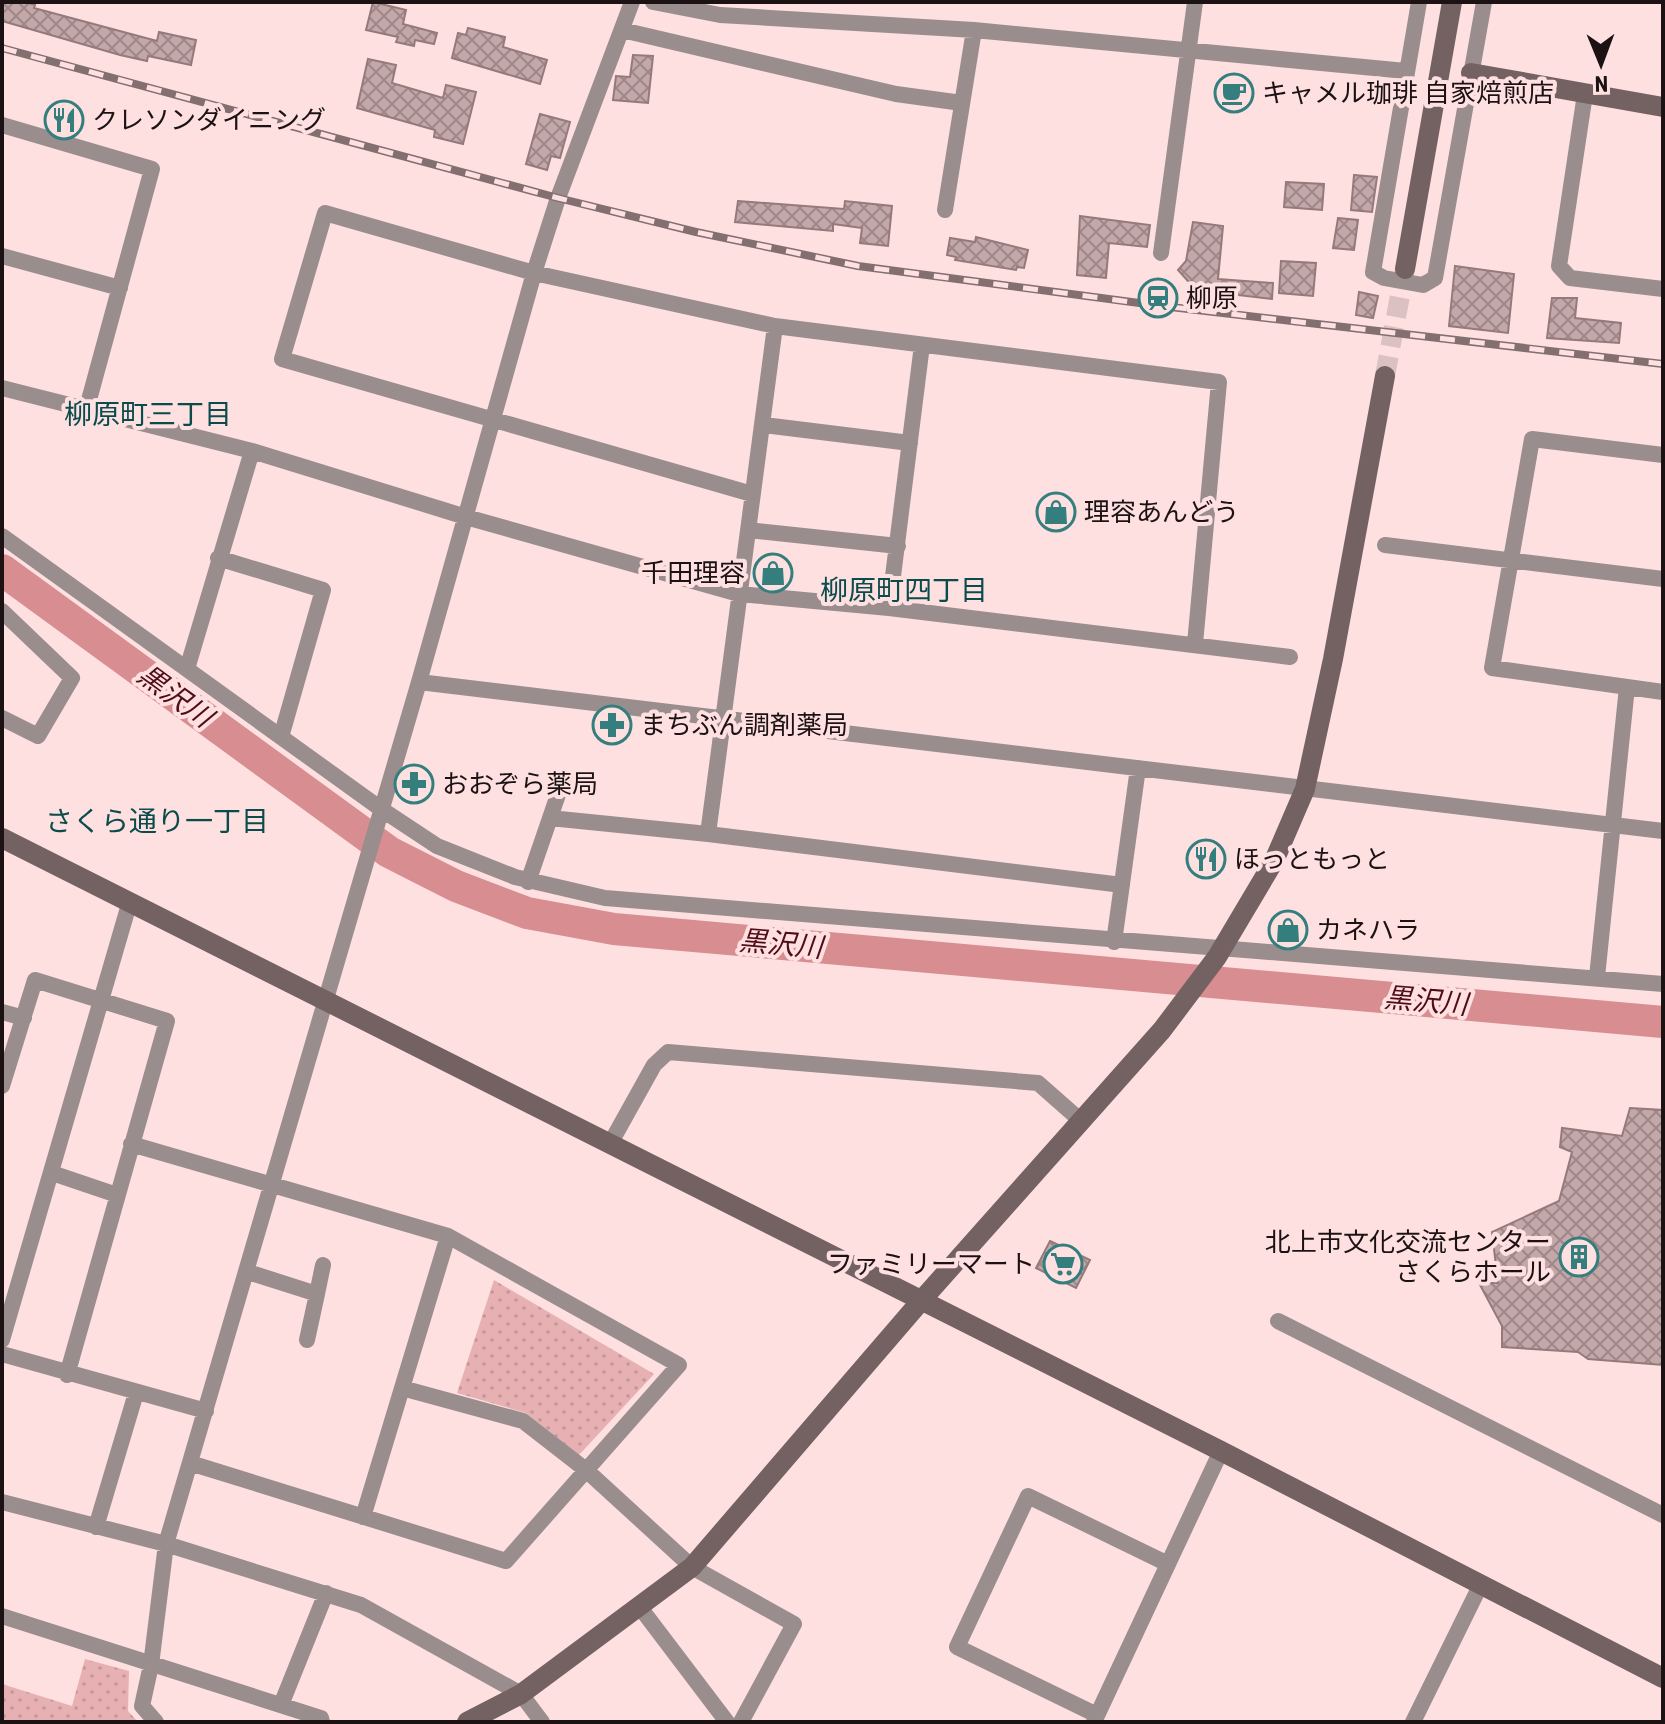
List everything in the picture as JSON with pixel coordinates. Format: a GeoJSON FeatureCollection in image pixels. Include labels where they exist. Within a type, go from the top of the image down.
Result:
{"type":"FeatureCollection","features":[{"type":"Feature","properties":{"kind":"street"},"geometry":{"type":"LineString","coordinates":[[156,1722],[142,1706],[151,1665],[166,1544],[419,682],[534,273],[558,198],[632,2]]}},
{"type":"Feature","properties":{"kind":"street"},"geometry":{"type":"LineString","coordinates":[[653,2],[720,15],[974,30],[1406,71]]}},
{"type":"Feature","properties":{"kind":"street"},"geometry":{"type":"LineString","coordinates":[[1161,253],[1195,2]]}},
{"type":"Feature","properties":{"kind":"street"},"geometry":{"type":"LineString","coordinates":[[1419,2],[1373,272],[1384,278],[1423,285],[1435,278],[1484,2]]}},
{"type":"Feature","properties":{"kind":"street"},"geometry":{"type":"LineString","coordinates":[[1405,269],[1452,2]]}},
{"type":"Feature","properties":{"kind":"street"},"geometry":{"type":"LineString","coordinates":[[622,30],[896,94],[962,103]]}},
{"type":"Feature","properties":{"kind":"street"},"geometry":{"type":"LineString","coordinates":[[945,210],[974,30]]}},
{"type":"Feature","properties":{"kind":"street"},"geometry":{"type":"LineString","coordinates":[[1471,73],[1663,107]]}},
{"type":"Feature","properties":{"kind":"street"},"geometry":{"type":"LineString","coordinates":[[1585,94],[1559,266],[1570,278],[1663,289]]}},
{"type":"Feature","properties":{"kind":"street"},"geometry":{"type":"LineString","coordinates":[[2,125],[152,169],[86,411]]}},
{"type":"Feature","properties":{"kind":"street"},"geometry":{"type":"LineString","coordinates":[[752,494],[282,359],[325,213],[534,273],[775,326],[1219,382],[1195,644]]}},
{"type":"Feature","properties":{"kind":"street"},"geometry":{"type":"LineString","coordinates":[[2,256],[120,288]]}},
{"type":"Feature","properties":{"kind":"street"},"geometry":{"type":"LineString","coordinates":[[708,834],[775,326]]}},
{"type":"Feature","properties":{"kind":"street"},"geometry":{"type":"LineString","coordinates":[[889,608],[922,345]]}},
{"type":"Feature","properties":{"kind":"street"},"geometry":{"type":"LineString","coordinates":[[467,1722],[521,1694],[692,1567],[1186,999],[1220,953],[1274,861],[1305,789],[1333,659],[1385,376]]}},
{"type":"Feature","properties":{"kind":"street"},"geometry":{"type":"LineString","coordinates":[[2,388],[252,451],[466,517],[739,594],[889,608],[1290,657]]}},
{"type":"Feature","properties":{"kind":"street"},"geometry":{"type":"LineString","coordinates":[[764,425],[910,443]]}},
{"type":"Feature","properties":{"kind":"street"},"geometry":{"type":"LineString","coordinates":[[1663,455],[1532,439],[1492,668],[1663,692]]}},
{"type":"Feature","properties":{"kind":"street"},"geometry":{"type":"LineString","coordinates":[[187,669],[252,451]]}},
{"type":"Feature","properties":{"kind":"street"},"geometry":{"type":"LineString","coordinates":[[748,530],[898,546]]}},
{"type":"Feature","properties":{"kind":"street"},"geometry":{"type":"LineString","coordinates":[[2,536],[281,737],[380,814],[437,846],[528,882],[605,898],[1220,953],[1663,984]]}},
{"type":"Feature","properties":{"kind":"street"},"geometry":{"type":"LineString","coordinates":[[1385,545],[1663,579]]}},
{"type":"Feature","properties":{"kind":"street"},"geometry":{"type":"LineString","coordinates":[[218,558],[323,590],[281,737]]}},
{"type":"Feature","properties":{"kind":"street"},"geometry":{"type":"LineString","coordinates":[[2,611],[72,678],[38,736],[2,718]]}},
{"type":"Feature","properties":{"kind":"street"},"geometry":{"type":"LineString","coordinates":[[419,682],[1663,831]]}},
{"type":"Feature","properties":{"kind":"street"},"geometry":{"type":"LineString","coordinates":[[1597,977],[1627,687]]}},
{"type":"Feature","properties":{"kind":"street"},"geometry":{"type":"LineString","coordinates":[[1114,942],[1138,768]]}},
{"type":"Feature","properties":{"kind":"street"},"geometry":{"type":"LineString","coordinates":[[528,882],[561,786]]}},
{"type":"Feature","properties":{"kind":"street"},"geometry":{"type":"LineString","coordinates":[[550,818],[708,834],[1122,885]]}},
{"type":"Feature","properties":{"kind":"street"},"geometry":{"type":"LineString","coordinates":[[2,838],[1221,1451],[1663,1678]]}},
{"type":"Feature","properties":{"kind":"street"},"geometry":{"type":"LineString","coordinates":[[2,1340],[130,901]]}},
{"type":"Feature","properties":{"kind":"street"},"geometry":{"type":"LineString","coordinates":[[2,1086],[35,980],[167,1021],[67,1375]]}},
{"type":"Feature","properties":{"kind":"street"},"geometry":{"type":"LineString","coordinates":[[2,1012],[24,1018]]}},
{"type":"Feature","properties":{"kind":"street"},"geometry":{"type":"LineString","coordinates":[[610,1144],[630,1114],[654,1065],[668,1052],[1038,1083],[1080,1120]]}},
{"type":"Feature","properties":{"kind":"street"},"geometry":{"type":"LineString","coordinates":[[131,1144],[448,1236],[679,1365],[506,1561],[190,1463]]}},
{"type":"Feature","properties":{"kind":"street"},"geometry":{"type":"LineString","coordinates":[[52,1173],[117,1195]]}},
{"type":"Feature","properties":{"kind":"street"},"geometry":{"type":"LineString","coordinates":[[363,1517],[448,1236]]}},
{"type":"Feature","properties":{"kind":"street"},"geometry":{"type":"LineString","coordinates":[[307,1340],[323,1265]]}},
{"type":"Feature","properties":{"kind":"street"},"geometry":{"type":"LineString","coordinates":[[248,1272],[317,1294]]}},
{"type":"Feature","properties":{"kind":"street"},"geometry":{"type":"LineString","coordinates":[[1278,1321],[1663,1515]]}},
{"type":"Feature","properties":{"kind":"street"},"geometry":{"type":"LineString","coordinates":[[2,1354],[67,1375],[206,1411]]}},
{"type":"Feature","properties":{"kind":"street"},"geometry":{"type":"LineString","coordinates":[[402,1388],[523,1421],[586,1470],[692,1567],[794,1624],[741,1722]]}},
{"type":"Feature","properties":{"kind":"street"},"geometry":{"type":"LineString","coordinates":[[96,1527],[136,1393]]}},
{"type":"Feature","properties":{"kind":"street"},"geometry":{"type":"LineString","coordinates":[[1168,1564],[1028,1496],[957,1647],[1096,1718],[1221,1451]]}},
{"type":"Feature","properties":{"kind":"street"},"geometry":{"type":"LineString","coordinates":[[2,1502],[166,1544],[361,1605],[521,1694],[542,1722]]}},
{"type":"Feature","properties":{"kind":"street"},"geometry":{"type":"LineString","coordinates":[[1413,1722],[1481,1584]]}},
{"type":"Feature","properties":{"kind":"street"},"geometry":{"type":"LineString","coordinates":[[281,1705],[326,1593]]}},
{"type":"Feature","properties":{"kind":"street"},"geometry":{"type":"LineString","coordinates":[[639,1606],[727,1722]]}},
{"type":"Feature","properties":{"kind":"street"},"geometry":{"type":"LineString","coordinates":[[2,1616],[321,1718],[322,1722]]}},
{"type":"Feature","properties":{"kind":"shaded area"},"geometry":{"type":"Polygon","coordinates":[[[494,1280],[654,1374],[579,1455],[526,1413],[457,1393],[494,1280]]]}},
{"type":"Feature","properties":{"kind":"shaded area"},"geometry":{"type":"Polygon","coordinates":[[[85,1659],[129,1671],[128,1711],[138,1722],[2,1722],[2,1684],[72,1706],[85,1659]]]}},
{"type":"Feature","properties":{"kind":"building"},"geometry":{"type":"Polygon","coordinates":[[[2,2],[25,2],[35,5],[34,8],[157,41],[159,32],[196,40],[191,65],[148,56],[147,61],[120,55],[2,21],[2,2]]]}},
{"type":"Feature","properties":{"kind":"building"},"geometry":{"type":"Polygon","coordinates":[[[373,2],[406,10],[403,24],[437,33],[434,44],[415,40],[414,46],[396,42],[398,37],[366,30],[373,2]]]}},
{"type":"Feature","properties":{"kind":"building"},"geometry":{"type":"Polygon","coordinates":[[[468,28],[505,37],[503,47],[547,60],[540,84],[452,58],[458,33],[466,35],[468,28]]]}},
{"type":"Feature","properties":{"kind":"building"},"geometry":{"type":"Polygon","coordinates":[[[633,55],[653,56],[648,103],[613,100],[616,76],[630,77],[633,55]]]}},
{"type":"Feature","properties":{"kind":"building"},"geometry":{"type":"Polygon","coordinates":[[[368,59],[396,65],[392,83],[443,98],[446,85],[476,92],[463,144],[434,137],[435,130],[357,108],[368,59]]]}},
{"type":"Feature","properties":{"kind":"building"},"geometry":{"type":"Polygon","coordinates":[[[540,114],[570,122],[560,158],[551,156],[547,170],[526,164],[540,114]]]}},
{"type":"Feature","properties":{"kind":"building"},"geometry":{"type":"Polygon","coordinates":[[[1354,175],[1377,177],[1372,212],[1351,210],[1354,175]]]}},
{"type":"Feature","properties":{"kind":"building"},"geometry":{"type":"Polygon","coordinates":[[[1286,182],[1324,184],[1322,210],[1284,207],[1286,182]]]}},
{"type":"Feature","properties":{"kind":"building"},"geometry":{"type":"Polygon","coordinates":[[[738,201],[844,209],[845,201],[892,206],[888,246],[860,243],[862,228],[833,224],[833,231],[735,222],[738,201]]]}},
{"type":"Feature","properties":{"kind":"building"},"geometry":{"type":"Polygon","coordinates":[[[1080,216],[1150,225],[1147,247],[1109,243],[1106,278],[1077,275],[1080,216]]]}},
{"type":"Feature","properties":{"kind":"building"},"geometry":{"type":"Polygon","coordinates":[[[1338,218],[1358,220],[1354,250],[1333,248],[1338,218]]]}},
{"type":"Feature","properties":{"kind":"building"},"geometry":{"type":"Polygon","coordinates":[[[1193,222],[1223,226],[1218,279],[1273,283],[1272,299],[1196,290],[1178,270],[1186,261],[1193,222]]]}},
{"type":"Feature","properties":{"kind":"building"},"geometry":{"type":"Polygon","coordinates":[[[976,237],[1028,250],[1024,268],[1017,267],[1016,270],[955,260],[956,257],[947,255],[950,238],[975,242],[976,237]]]}},
{"type":"Feature","properties":{"kind":"building"},"geometry":{"type":"Polygon","coordinates":[[[1281,261],[1316,263],[1313,296],[1279,293],[1281,261]]]}},
{"type":"Feature","properties":{"kind":"building"},"geometry":{"type":"Polygon","coordinates":[[[1455,266],[1514,274],[1508,333],[1449,326],[1455,266]]]}},
{"type":"Feature","properties":{"kind":"building"},"geometry":{"type":"Polygon","coordinates":[[[1359,292],[1378,296],[1373,318],[1356,315],[1359,292]]]}},
{"type":"Feature","properties":{"kind":"building"},"geometry":{"type":"Polygon","coordinates":[[[1552,298],[1577,298],[1575,318],[1621,323],[1619,343],[1547,338],[1552,298]]]}},
{"type":"Feature","properties":{"kind":"building","name":"北上市文化交流センター さくらホール"},"geometry":{"type":"Polygon","coordinates":[[[1630,1108],[1663,1110],[1663,1365],[1588,1359],[1578,1352],[1502,1347],[1502,1326],[1479,1283],[1498,1283],[1492,1232],[1559,1201],[1572,1152],[1560,1147],[1562,1128],[1622,1136],[1630,1108]]]}},
{"type":"Feature","properties":{"kind":"building","name":"ファミリーマート"},"geometry":{"type":"Polygon","coordinates":[[[1050,1241],[1090,1260],[1076,1288],[1036,1268],[1050,1241]]]}},
{"type":"Feature","properties":{"kind":"waterway","name":"黒沢川"},"geometry":{"type":"LineString","coordinates":[[2,570],[389,852],[456,886],[527,913],[614,929],[1663,1022]]}},
{"type":"Feature","properties":{"kind":"tunnel"},"geometry":{"type":"LineString","coordinates":[[1385,376],[1405,269]]}},
{"type":"Feature","properties":{"kind":"railway"},"geometry":{"type":"LineString","coordinates":[[2,48],[558,198],[696,232],[858,266],[1162,306],[1663,364]]}},
{"type":"Feature","properties":{"kind":"place","name":"キャメル珈琲 自家焙煎店"},"geometry":{"type":"Point","coordinates":[1234,93]}},
{"type":"Feature","properties":{"kind":"place","name":"クレソンダイニング"},"geometry":{"type":"Point","coordinates":[64,120]}},
{"type":"Feature","properties":{"kind":"place","name":"柳原"},"geometry":{"type":"Point","coordinates":[1158,298]}},
{"type":"Feature","properties":{"kind":"place","name":"理容あんどう"},"geometry":{"type":"Point","coordinates":[1056,512]}},
{"type":"Feature","properties":{"kind":"place","name":"千田理容"},"geometry":{"type":"Point","coordinates":[773,573]}},
{"type":"Feature","properties":{"kind":"place","name":"まちぶん調剤薬局"},"geometry":{"type":"Point","coordinates":[612,725]}},
{"type":"Feature","properties":{"kind":"place","name":"おおぞら薬局"},"geometry":{"type":"Point","coordinates":[414,784]}},
{"type":"Feature","properties":{"kind":"place","name":"ほっともっと"},"geometry":{"type":"Point","coordinates":[1206,859]}},
{"type":"Feature","properties":{"kind":"place","name":"カネハラ"},"geometry":{"type":"Point","coordinates":[1288,930]}},
{"type":"Feature","properties":{"kind":"place","name":"北上市文化交流センター さくらホール"},"geometry":{"type":"Point","coordinates":[1579,1257]}},
{"type":"Feature","properties":{"kind":"place","name":"ファミリーマート"},"geometry":{"type":"Point","coordinates":[1063,1264]}},
{"type":"Feature","properties":{"kind":"district","name":"柳原町三丁目"},"geometry":{"type":"Point","coordinates":[148,414]}},
{"type":"Feature","properties":{"kind":"district","name":"柳原町四丁目"},"geometry":{"type":"Point","coordinates":[904,590]}},
{"type":"Feature","properties":{"kind":"district","name":"さくら通り一丁目"},"geometry":{"type":"Point","coordinates":[157,821]}}]}
